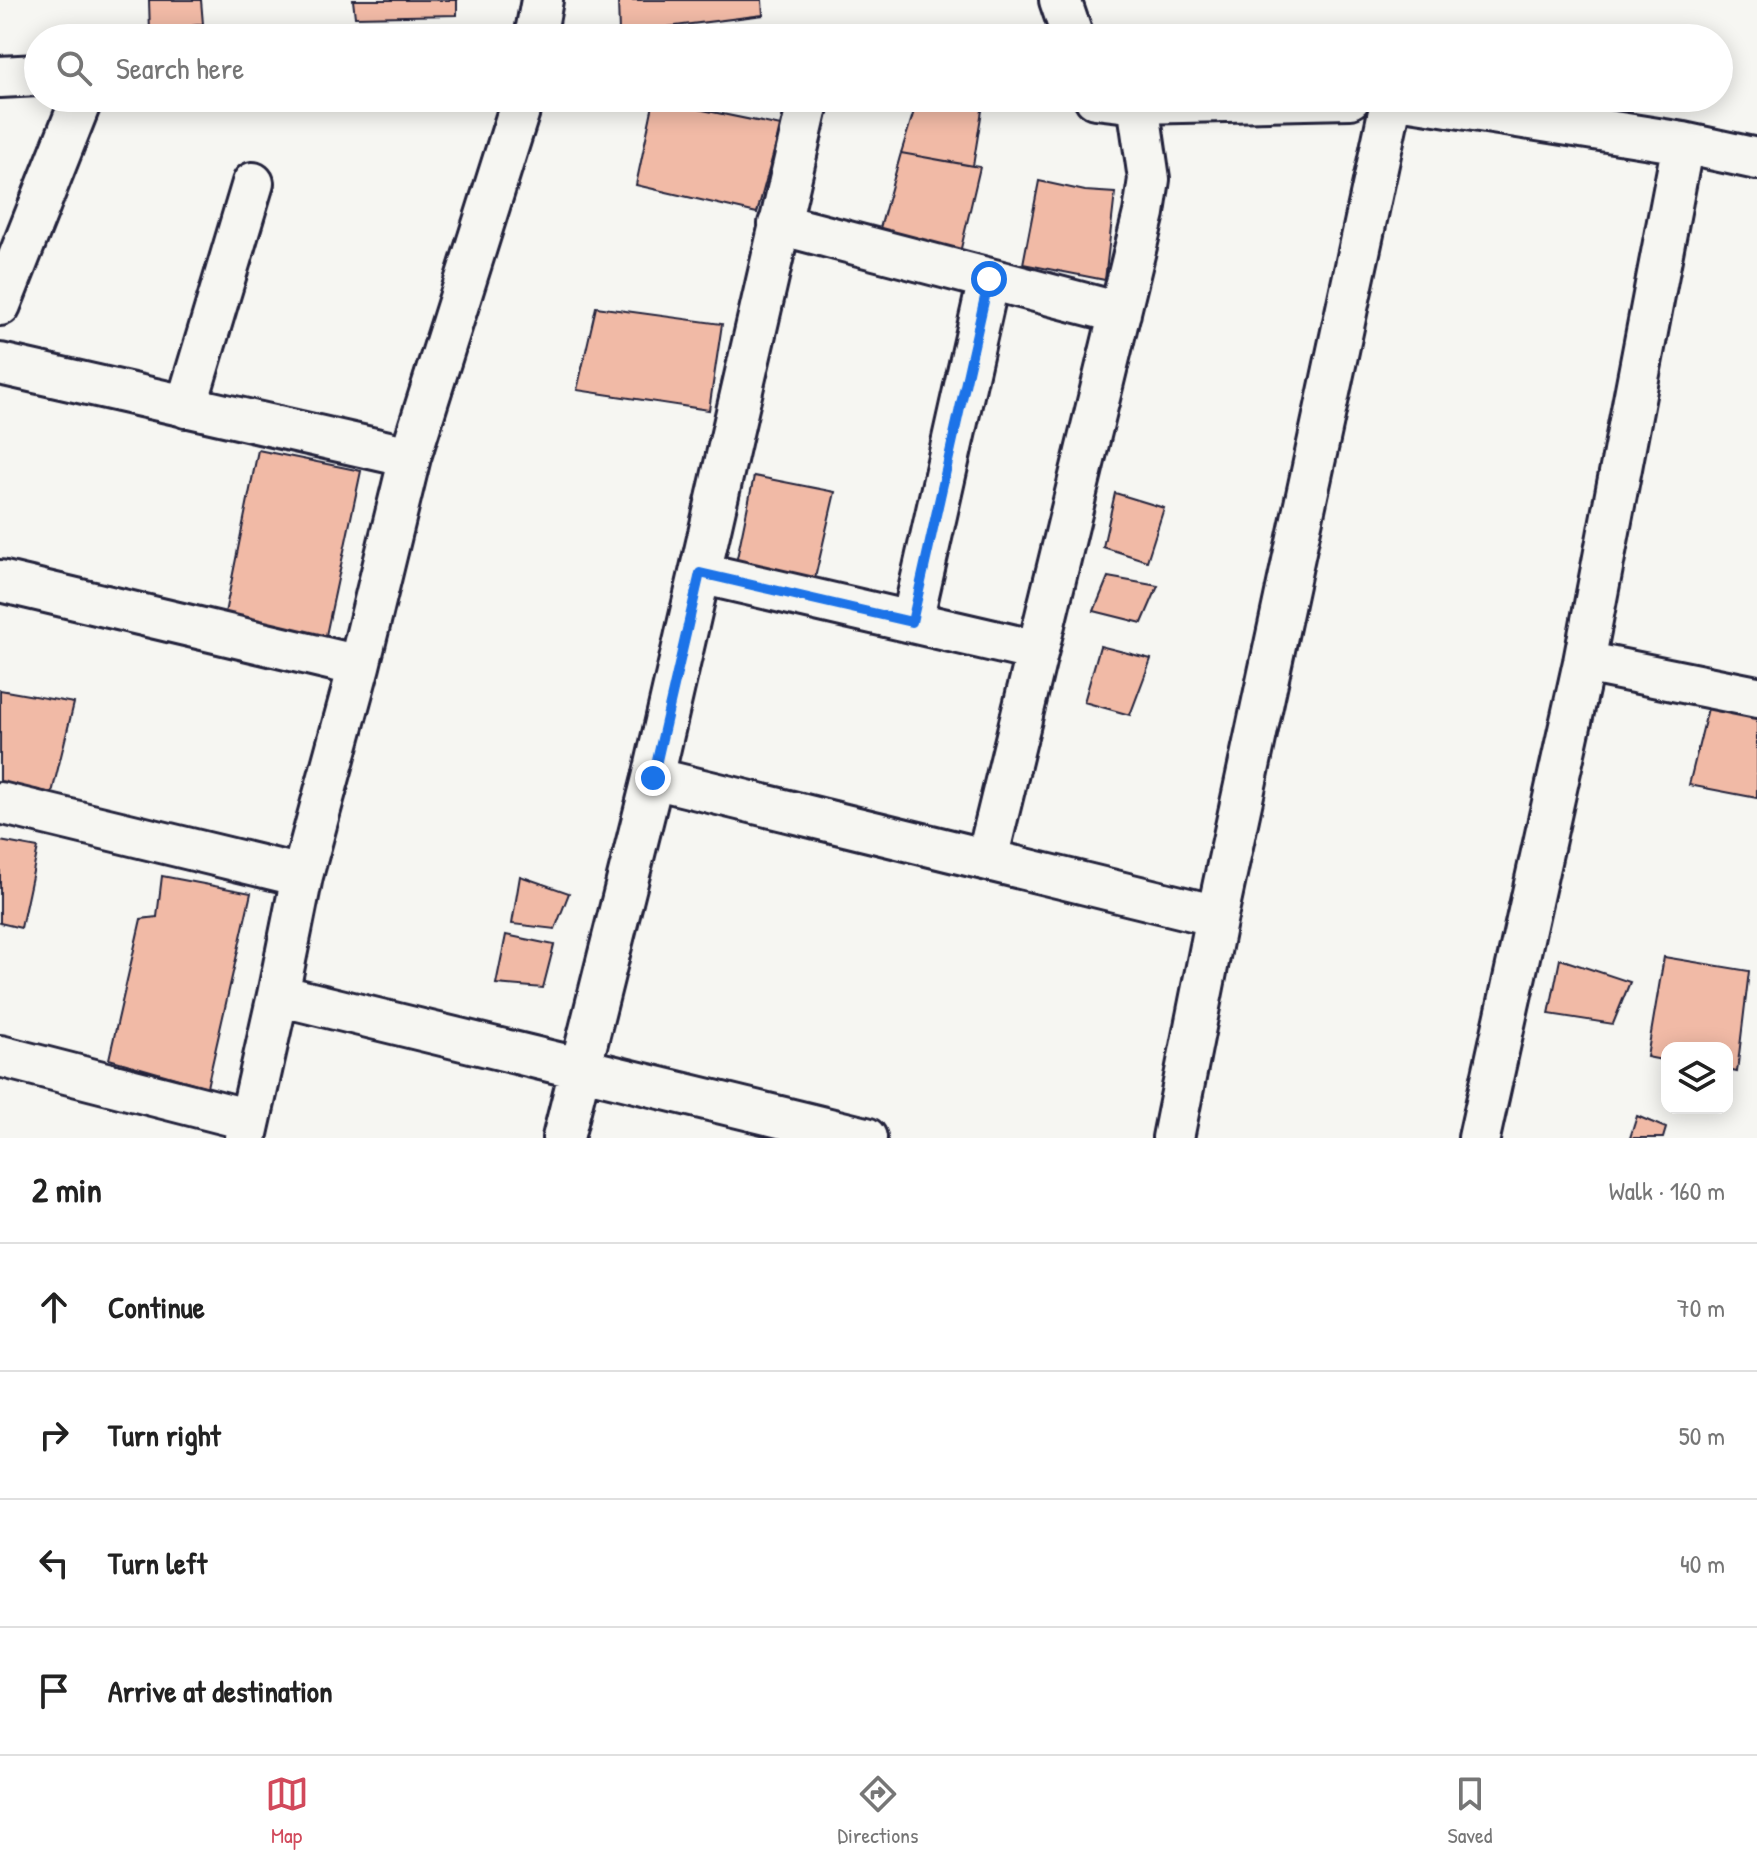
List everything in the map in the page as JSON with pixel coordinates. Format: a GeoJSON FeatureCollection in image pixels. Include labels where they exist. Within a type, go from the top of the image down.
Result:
{"type":"FeatureCollection","features":[{"type":"Feature","properties":{"kind":"street"},"geometry":{"type":"LineString","coordinates":[[538,24],[542,0]]}},
{"type":"Feature","properties":{"kind":"street"},"geometry":{"type":"LineString","coordinates":[[1060,0],[1068,24]]}},
{"type":"Feature","properties":{"kind":"street"},"geometry":{"type":"LineString","coordinates":[[0,77],[24,76]]}},
{"type":"Feature","properties":{"kind":"street"},"geometry":{"type":"LineString","coordinates":[[0,305],[76,112]]}},
{"type":"Feature","properties":{"kind":"street"},"geometry":{"type":"LineString","coordinates":[[0,1056],[248,1129],[302,876],[359,666],[410,457],[519,112]]}},
{"type":"Feature","properties":{"kind":"street"},"geometry":{"type":"LineString","coordinates":[[563,1138],[653,778],[806,112]]}},
{"type":"Feature","properties":{"kind":"street"},"geometry":{"type":"LineString","coordinates":[[987,859],[1144,213],[1149,179],[1139,112]]}},
{"type":"Feature","properties":{"kind":"street"},"geometry":{"type":"LineString","coordinates":[[1173,1138],[1217,916],[1392,112]]}},
{"type":"Feature","properties":{"kind":"street"},"geometry":{"type":"LineString","coordinates":[[1485,112],[1756,155]]}},
{"type":"Feature","properties":{"kind":"street"},"geometry":{"type":"LineString","coordinates":[[1479,1138],[1584,662],[1683,143]]}},
{"type":"Feature","properties":{"kind":"street"},"geometry":{"type":"LineString","coordinates":[[186,407],[253,183]]}},
{"type":"Feature","properties":{"kind":"street"},"geometry":{"type":"LineString","coordinates":[[779,224],[1120,313]]}},
{"type":"Feature","properties":{"kind":"street"},"geometry":{"type":"LineString","coordinates":[[912,622],[989,279]]}},
{"type":"Feature","properties":{"kind":"street"},"geometry":{"type":"LineString","coordinates":[[0,364],[410,457]]}},
{"type":"Feature","properties":{"kind":"street"},"geometry":{"type":"LineString","coordinates":[[700,573],[1037,651]]}},
{"type":"Feature","properties":{"kind":"street"},"geometry":{"type":"LineString","coordinates":[[0,581],[359,666]]}},
{"type":"Feature","properties":{"kind":"street"},"geometry":{"type":"LineString","coordinates":[[1584,662],[1757,697]]}},
{"type":"Feature","properties":{"kind":"street"},"geometry":{"type":"LineString","coordinates":[[653,778],[1217,916]]}},
{"type":"Feature","properties":{"kind":"street"},"geometry":{"type":"LineString","coordinates":[[0,803],[302,876]]}},
{"type":"Feature","properties":{"kind":"street"},"geometry":{"type":"LineString","coordinates":[[278,995],[866,1138]]}},
{"type":"Feature","properties":{"kind":"building"},"geometry":{"type":"Polygon","coordinates":[[[149,0],[201,0],[203,24],[150,24],[149,0]]]}},
{"type":"Feature","properties":{"kind":"building"},"geometry":{"type":"Polygon","coordinates":[[[353,0],[457,0],[457,15],[355,17],[353,0]]]}},
{"type":"Feature","properties":{"kind":"building"},"geometry":{"type":"Polygon","coordinates":[[[618,0],[762,0],[763,15],[691,24],[619,24],[618,0]]]}},
{"type":"Feature","properties":{"kind":"building"},"geometry":{"type":"Polygon","coordinates":[[[651,112],[713,112],[781,126],[757,213],[636,185],[651,112]]]}},
{"type":"Feature","properties":{"kind":"building"},"geometry":{"type":"Polygon","coordinates":[[[914,112],[982,112],[973,166],[901,153],[914,112]]]}},
{"type":"Feature","properties":{"kind":"building"},"geometry":{"type":"Polygon","coordinates":[[[901,153],[980,167],[959,257],[877,239],[901,153]]]}},
{"type":"Feature","properties":{"kind":"building"},"geometry":{"type":"Polygon","coordinates":[[[1039,181],[1085,191],[1115,193],[1105,280],[1023,264],[1039,181]]]}},
{"type":"Feature","properties":{"kind":"building"},"geometry":{"type":"Polygon","coordinates":[[[596,307],[722,324],[709,410],[577,390],[596,307]]]}},
{"type":"Feature","properties":{"kind":"building"},"geometry":{"type":"Polygon","coordinates":[[[258,450],[361,471],[325,640],[224,618],[258,450]]]}},
{"type":"Feature","properties":{"kind":"building"},"geometry":{"type":"Polygon","coordinates":[[[754,476],[835,492],[815,578],[736,563],[754,476]]]}},
{"type":"Feature","properties":{"kind":"building"},"geometry":{"type":"Polygon","coordinates":[[[1115,493],[1164,508],[1147,561],[1103,547],[1115,493]]]}},
{"type":"Feature","properties":{"kind":"building"},"geometry":{"type":"Polygon","coordinates":[[[1108,577],[1158,586],[1142,623],[1094,611],[1108,577]]]}},
{"type":"Feature","properties":{"kind":"building"},"geometry":{"type":"Polygon","coordinates":[[[1100,646],[1151,659],[1130,715],[1084,702],[1100,646]]]}},
{"type":"Feature","properties":{"kind":"building"},"geometry":{"type":"Polygon","coordinates":[[[0,690],[74,703],[52,793],[0,782],[0,690]]]}},
{"type":"Feature","properties":{"kind":"building"},"geometry":{"type":"Polygon","coordinates":[[[1710,700],[1757,708],[1757,798],[1689,785],[1710,700]]]}},
{"type":"Feature","properties":{"kind":"building"},"geometry":{"type":"Polygon","coordinates":[[[0,841],[38,848],[21,928],[0,923],[0,841]]]}},
{"type":"Feature","properties":{"kind":"building"},"geometry":{"type":"Polygon","coordinates":[[[162,876],[251,893],[207,1087],[109,1059],[141,919],[157,917],[162,876]]]}},
{"type":"Feature","properties":{"kind":"building"},"geometry":{"type":"Polygon","coordinates":[[[520,876],[569,893],[555,929],[512,924],[520,876]]]}},
{"type":"Feature","properties":{"kind":"building"},"geometry":{"type":"Polygon","coordinates":[[[506,935],[554,945],[543,988],[496,984],[506,935]]]}},
{"type":"Feature","properties":{"kind":"building"},"geometry":{"type":"Polygon","coordinates":[[[1664,957],[1749,971],[1737,1072],[1733,1071],[1733,1042],[1661,1042],[1661,1060],[1647,1057],[1664,957]]]}},
{"type":"Feature","properties":{"kind":"building"},"geometry":{"type":"Polygon","coordinates":[[[1560,959],[1630,982],[1613,1024],[1549,1014],[1560,959]]]}},
{"type":"Feature","properties":{"kind":"building"},"geometry":{"type":"Polygon","coordinates":[[[1637,1116],[1666,1128],[1663,1138],[1630,1138],[1637,1116]]]}},
{"type":"Feature","properties":{"kind":"route"},"geometry":{"type":"LineString","coordinates":[[653,778],[700,573],[912,622],[989,279]]}}]}
